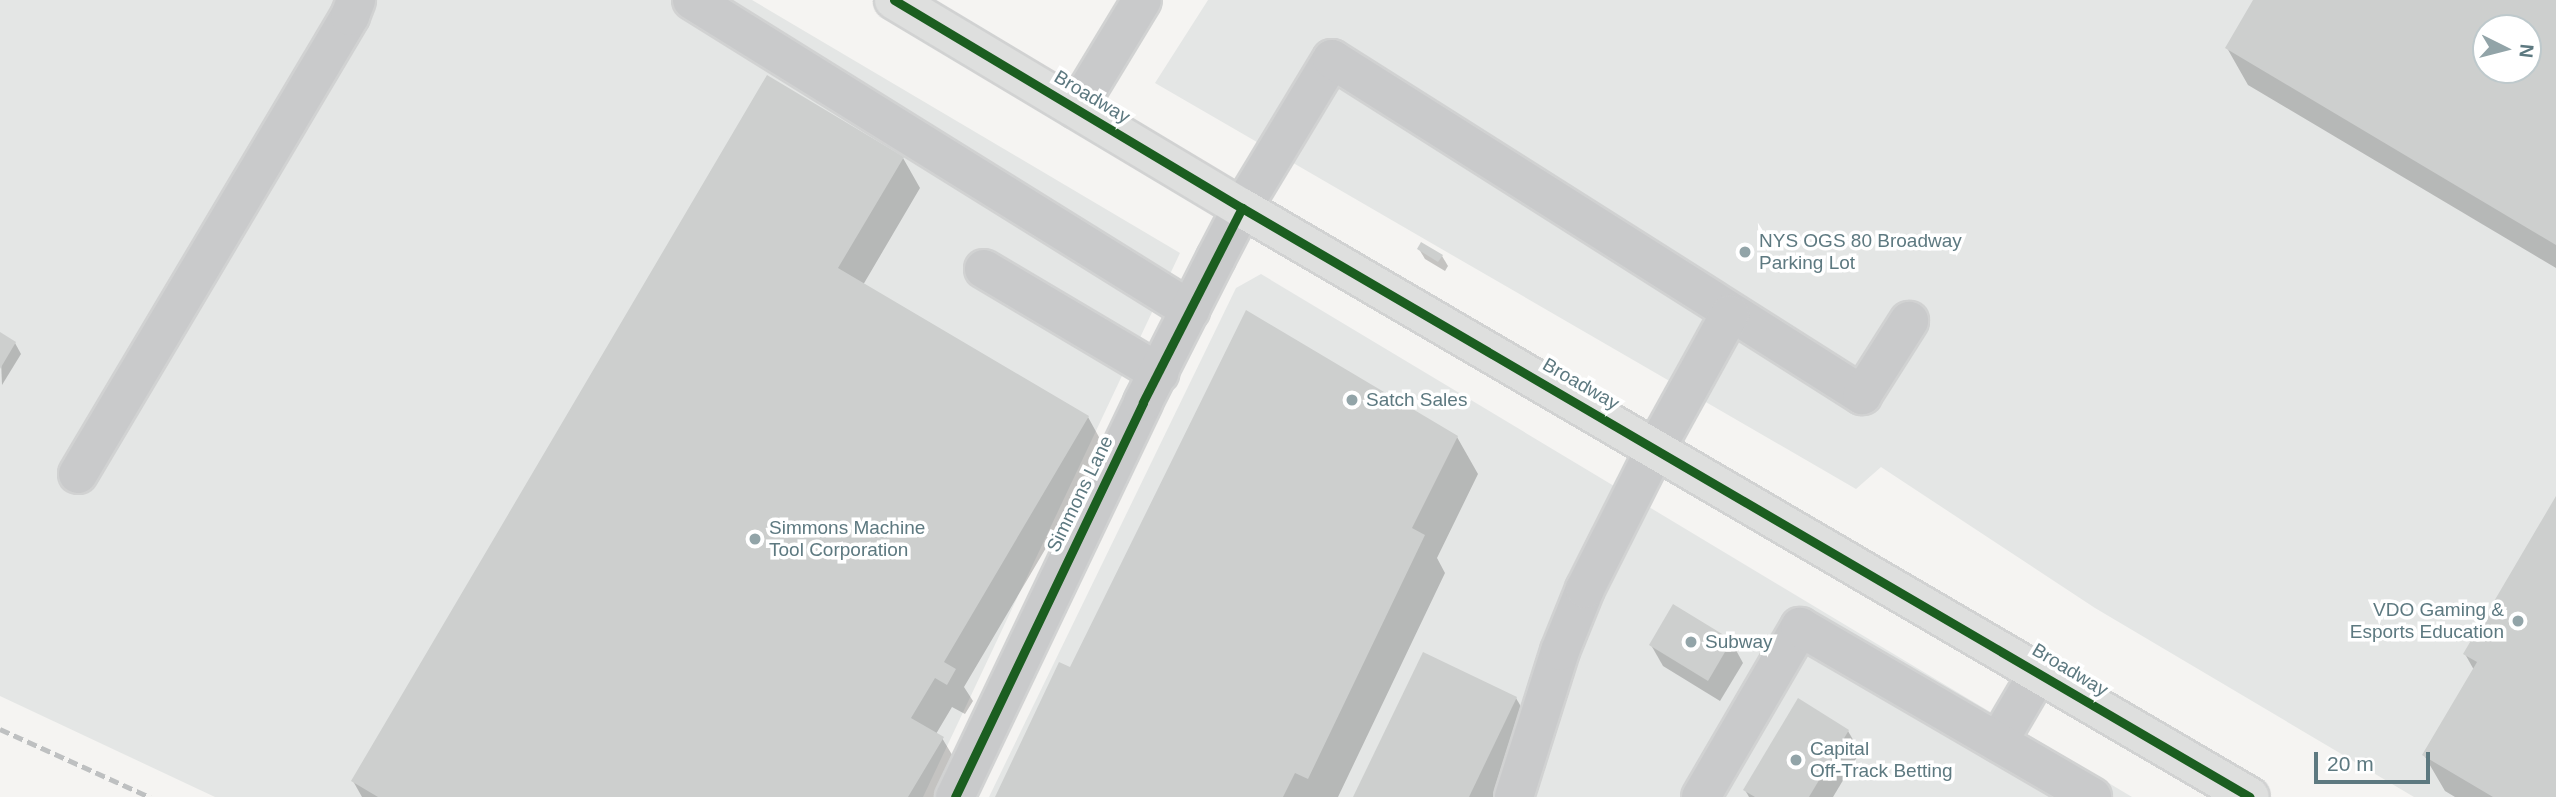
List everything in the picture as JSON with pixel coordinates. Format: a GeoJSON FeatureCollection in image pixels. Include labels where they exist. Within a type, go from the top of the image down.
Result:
{"type":"FeatureCollection","features":[{"type":"Feature","properties":{"kind":"main road","name":"Broadway"},"geometry":{"type":"LineString","coordinates":[[894,0],[1242,208],[2250,797]]}},
{"type":"Feature","properties":{"kind":"street"},"geometry":{"type":"LineString","coordinates":[[78,474],[343,28],[356,0]]}},
{"type":"Feature","properties":{"kind":"street"},"geometry":{"type":"LineString","coordinates":[[692,0],[1190,310]]}},
{"type":"Feature","properties":{"kind":"street"},"geometry":{"type":"LineString","coordinates":[[1076,109],[1142,0]]}},
{"type":"Feature","properties":{"kind":"street","name":"Simmons Lane"},"geometry":{"type":"LineString","coordinates":[[955,797],[1159,373],[1242,208],[1332,59],[1730,314]]}},
{"type":"Feature","properties":{"kind":"street"},"geometry":{"type":"LineString","coordinates":[[984,268],[1159,373]]}},
{"type":"Feature","properties":{"kind":"street"},"geometry":{"type":"LineString","coordinates":[[1514,797],[1570,626],[1585,589],[1656,448],[1730,314],[1862,396],[1909,321]]}},
{"type":"Feature","properties":{"kind":"street"},"geometry":{"type":"LineString","coordinates":[[1701,797],[1800,627],[2092,797]]}},
{"type":"Feature","properties":{"kind":"street"},"geometry":{"type":"LineString","coordinates":[[1998,742],[2039,672]]}},
{"type":"Feature","properties":{"kind":"shaded area","name":"Simmons Machine Tool Corporation"},"geometry":{"type":"Polygon","coordinates":[[[0,0],[752,0],[1180,253],[923,797],[215,797],[0,696],[0,0]]]}},
{"type":"Feature","properties":{"kind":"shaded area"},"geometry":{"type":"Polygon","coordinates":[[[1208,0],[2556,0],[2556,797],[2414,797],[2095,608],[1881,467],[1856,489],[1155,83],[1208,0]]]}},
{"type":"Feature","properties":{"kind":"shaded area"},"geometry":{"type":"Polygon","coordinates":[[[1261,274],[2132,797],[989,797],[1236,288],[1261,274]]]}},
{"type":"Feature","properties":{"kind":"building"},"geometry":{"type":"Polygon","coordinates":[[[2253,0],[2556,0],[2556,245],[2225,48],[2253,0]]]}},
{"type":"Feature","properties":{"kind":"building","name":"Simmons Machine Tool Corporation"},"geometry":{"type":"Polygon","coordinates":[[[767,75],[904,157],[838,268],[1089,416],[944,662],[956,669],[947,685],[935,678],[911,718],[944,737],[908,797],[378,797],[351,781],[767,75]]]}},
{"type":"Feature","properties":{"kind":"building"},"geometry":{"type":"Polygon","coordinates":[[[1421,242],[1443,255],[1438,262],[1417,249],[1421,242]]]}},
{"type":"Feature","properties":{"kind":"building"},"geometry":{"type":"Polygon","coordinates":[[[1246,310],[1458,436],[1412,528],[1425,535],[1308,779],[1295,773],[1283,797],[995,797],[1059,662],[1070,667],[1246,310]]]}},
{"type":"Feature","properties":{"kind":"building"},"geometry":{"type":"Polygon","coordinates":[[[0,332],[16,342],[0,369],[0,332]]]}},
{"type":"Feature","properties":{"kind":"building"},"geometry":{"type":"Polygon","coordinates":[[[2556,496],[2556,797],[2493,797],[2422,755],[2477,662],[2463,654],[2556,496]]]}},
{"type":"Feature","properties":{"kind":"building","name":"Subway"},"geometry":{"type":"Polygon","coordinates":[[[1673,604],[1732,640],[1708,681],[1649,645],[1673,604]]]}},
{"type":"Feature","properties":{"kind":"building"},"geometry":{"type":"Polygon","coordinates":[[[1423,652],[1517,697],[1469,797],[1353,797],[1423,652]]]}},
{"type":"Feature","properties":{"kind":"building","name":"Capital Off-Track Betting"},"geometry":{"type":"Polygon","coordinates":[[[1798,698],[1849,730],[1809,797],[1755,797],[1743,790],[1798,698]]]}},
{"type":"Feature","properties":{"kind":"railway"},"geometry":{"type":"LineString","coordinates":[[0,729],[150,797]]}},
{"type":"Feature","properties":{"kind":"cycle path"},"geometry":{"type":"LineString","coordinates":[[894,0],[1242,208],[2250,797]]}},
{"type":"Feature","properties":{"kind":"cycle path"},"geometry":{"type":"LineString","coordinates":[[955,797],[1143,402],[1242,208]]}},
{"type":"Feature","properties":{"kind":"place","name":"NYS OGS 80 Broadway Parking Lot"},"geometry":{"type":"Point","coordinates":[1745,252]}},
{"type":"Feature","properties":{"kind":"place","name":"Satch Sales"},"geometry":{"type":"Point","coordinates":[1352,400]}},
{"type":"Feature","properties":{"kind":"place","name":"Simmons Machine Tool Corporation"},"geometry":{"type":"Point","coordinates":[755,539]}},
{"type":"Feature","properties":{"kind":"place","name":"VDO Gaming & Esports Education"},"geometry":{"type":"Point","coordinates":[2518,621]}},
{"type":"Feature","properties":{"kind":"place","name":"Subway"},"geometry":{"type":"Point","coordinates":[1691,642]}},
{"type":"Feature","properties":{"kind":"place","name":"Capital Off-Track Betting"},"geometry":{"type":"Point","coordinates":[1796,760]}}]}
